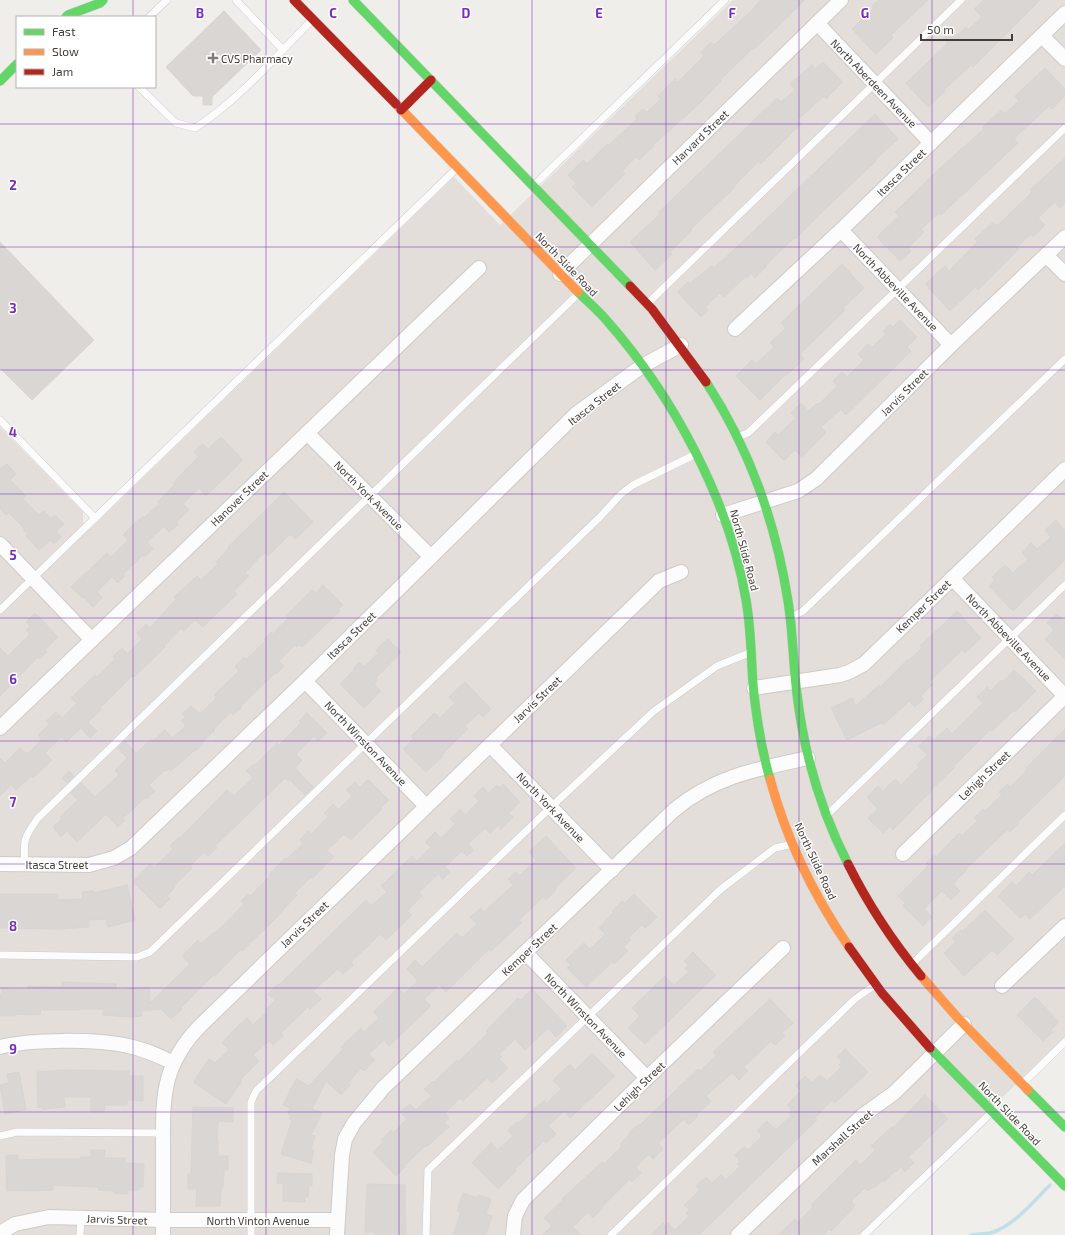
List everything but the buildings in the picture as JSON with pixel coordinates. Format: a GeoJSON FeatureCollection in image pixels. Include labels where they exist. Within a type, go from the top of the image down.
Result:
{"type":"FeatureCollection","features":[{"type":"Feature","properties":{"kind":"main road"},"geometry":{"type":"LineString","coordinates":[[69,14],[100,3],[103,0]]}},
{"type":"Feature","properties":{"kind":"main road","name":"North Slide Road"},"geometry":{"type":"LineString","coordinates":[[294,0],[612,328],[642,366],[672,409],[698,453],[724,515],[743,587],[749,626],[760,736],[767,767],[776,801],[812,886],[835,926],[875,984],[935,1053],[1065,1186]]}},
{"type":"Feature","properties":{"kind":"main road"},"geometry":{"type":"LineString","coordinates":[[359,2],[431,80],[647,304],[681,345],[711,390],[744,453],[764,502],[781,562],[790,618],[795,682],[808,758],[827,815],[845,857],[860,888],[912,964],[964,1024],[1065,1127]]}},
{"type":"Feature","properties":{"kind":"main road"},"geometry":{"type":"LineString","coordinates":[[0,81],[16,65]]}},
{"type":"Feature","properties":{"kind":"main road"},"geometry":{"type":"LineString","coordinates":[[401,110],[431,80]]}},
{"type":"Feature","properties":{"kind":"street","name":"Harvard Street"},"geometry":{"type":"LineString","coordinates":[[560,274],[841,0]]}},
{"type":"Feature","properties":{"kind":"street","name":"Itasca Street"},"geometry":{"type":"LineString","coordinates":[[736,329],[841,230],[1065,13]]}},
{"type":"Feature","properties":{"kind":"street","name":"North Aberdeen Avenue"},"geometry":{"type":"LineString","coordinates":[[817,23],[931,143]]}},
{"type":"Feature","properties":{"kind":"street"},"geometry":{"type":"LineString","coordinates":[[1042,36],[1065,59]]}},
{"type":"Feature","properties":{"kind":"street","name":"North Abbeville Avenue"},"geometry":{"type":"LineString","coordinates":[[841,230],[951,345]]}},
{"type":"Feature","properties":{"kind":"street","name":"Jarvis Street"},"geometry":{"type":"LineString","coordinates":[[724,515],[798,491],[816,479],[951,345],[1065,237]]}},
{"type":"Feature","properties":{"kind":"street"},"geometry":{"type":"LineString","coordinates":[[1046,254],[1065,274]]}},
{"type":"Feature","properties":{"kind":"street","name":"Hanover Street"},"geometry":{"type":"LineString","coordinates":[[0,728],[479,268]]}},
{"type":"Feature","properties":{"kind":"street","name":"Itasca Street"},"geometry":{"type":"LineString","coordinates":[[0,864],[89,865],[114,858],[131,848],[305,681],[576,414],[642,366],[681,345]]}},
{"type":"Feature","properties":{"kind":"street","name":"North York Avenue"},"geometry":{"type":"LineString","coordinates":[[307,433],[431,557]]}},
{"type":"Feature","properties":{"kind":"street","name":"Kemper Street"},"geometry":{"type":"LineString","coordinates":[[754,688],[840,675],[864,664],[1065,469]]}},
{"type":"Feature","properties":{"kind":"street"},"geometry":{"type":"LineString","coordinates":[[0,544],[92,640]]}},
{"type":"Feature","properties":{"kind":"street","name":"Jarvis Street"},"geometry":{"type":"LineString","coordinates":[[0,1233],[15,1224],[49,1218],[163,1220],[163,1133],[165,1092],[168,1078],[174,1063],[182,1048],[201,1024],[659,581],[681,572]]}},
{"type":"Feature","properties":{"kind":"street","name":"North Abbeville Avenue"},"geometry":{"type":"LineString","coordinates":[[952,578],[1065,696]]}},
{"type":"Feature","properties":{"kind":"street","name":"North Winston Avenue"},"geometry":{"type":"LineString","coordinates":[[305,681],[426,806]]}},
{"type":"Feature","properties":{"kind":"street","name":"Lehigh Street"},"geometry":{"type":"LineString","coordinates":[[903,854],[1065,696]]}},
{"type":"Feature","properties":{"kind":"street","name":"North York Avenue"},"geometry":{"type":"LineString","coordinates":[[490,744],[612,870]]}},
{"type":"Feature","properties":{"kind":"street","name":"Kemper Street"},"geometry":{"type":"LineString","coordinates":[[337,1220],[342,1155],[345,1139],[354,1123],[383,1088],[674,810],[691,796],[725,779],[767,767],[808,758]]}},
{"type":"Feature","properties":{"kind":"street"},"geometry":{"type":"LineString","coordinates":[[1002,986],[1065,926]]}},
{"type":"Feature","properties":{"kind":"street","name":"Lehigh Street"},"geometry":{"type":"LineString","coordinates":[[513,1235],[515,1216],[524,1200],[647,1078],[783,948]]}},
{"type":"Feature","properties":{"kind":"street","name":"North Winston Avenue"},"geometry":{"type":"LineString","coordinates":[[525,952],[647,1078]]}},
{"type":"Feature","properties":{"kind":"street","name":"Marshall Street"},"geometry":{"type":"LineString","coordinates":[[738,1235],[862,1116],[894,1093],[964,1024]]}},
{"type":"Feature","properties":{"kind":"street"},"geometry":{"type":"LineString","coordinates":[[0,1047],[18,1044],[54,1042],[109,1043],[146,1051],[174,1063]]}},
{"type":"Feature","properties":{"kind":"street"},"geometry":{"type":"LineString","coordinates":[[163,1220],[163,1235]]}},
{"type":"Feature","properties":{"kind":"street","name":"North Vinton Avenue"},"geometry":{"type":"LineString","coordinates":[[163,1220],[337,1220]]}},
{"type":"Feature","properties":{"kind":"street"},"geometry":{"type":"LineString","coordinates":[[337,1220],[337,1235]]}},
{"type":"Feature","properties":{"kind":"lane"},"geometry":{"type":"LineString","coordinates":[[150,16],[167,0]]}},
{"type":"Feature","properties":{"kind":"lane"},"geometry":{"type":"LineString","coordinates":[[236,0],[283,50]]}},
{"type":"Feature","properties":{"kind":"lane"},"geometry":{"type":"LineString","coordinates":[[533,186],[725,0]]}},
{"type":"Feature","properties":{"kind":"lane"},"geometry":{"type":"LineString","coordinates":[[647,304],[961,0]]}},
{"type":"Feature","properties":{"kind":"lane"},"geometry":{"type":"LineString","coordinates":[[140,88],[176,123],[195,128],[212,117],[242,92],[313,19]]}},
{"type":"Feature","properties":{"kind":"lane"},"geometry":{"type":"LineString","coordinates":[[736,438],[748,433],[1065,128]]}},
{"type":"Feature","properties":{"kind":"lane"},"geometry":{"type":"LineString","coordinates":[[0,610],[457,167]]}},
{"type":"Feature","properties":{"kind":"lane"},"geometry":{"type":"LineString","coordinates":[[25,864],[23,845],[27,832],[38,818],[579,293]]}},
{"type":"Feature","properties":{"kind":"lane"},"geometry":{"type":"LineString","coordinates":[[790,618],[803,611],[1065,359]]}},
{"type":"Feature","properties":{"kind":"lane"},"geometry":{"type":"LineString","coordinates":[[0,420],[95,518]]}},
{"type":"Feature","properties":{"kind":"lane"},"geometry":{"type":"LineString","coordinates":[[0,954],[137,957],[150,952],[595,522],[621,494],[633,485],[698,453]]}},
{"type":"Feature","properties":{"kind":"lane"},"geometry":{"type":"LineString","coordinates":[[827,815],[1065,585]]}},
{"type":"Feature","properties":{"kind":"lane"},"geometry":{"type":"LineString","coordinates":[[251,1235],[251,1102],[256,1091],[551,807],[654,711],[717,666],[751,652]]}},
{"type":"Feature","properties":{"kind":"lane"},"geometry":{"type":"LineString","coordinates":[[912,964],[1065,815]]}},
{"type":"Feature","properties":{"kind":"lane"},"geometry":{"type":"LineString","coordinates":[[426,1235],[428,1170],[721,889],[775,848],[793,844]]}},
{"type":"Feature","properties":{"kind":"lane"},"geometry":{"type":"LineString","coordinates":[[611,1235],[849,1005],[875,984]]}},
{"type":"Feature","properties":{"kind":"lane"},"geometry":{"type":"LineString","coordinates":[[1022,1083],[1065,1042]]}},
{"type":"Feature","properties":{"kind":"lane"},"geometry":{"type":"LineString","coordinates":[[864,1235],[992,1112]]}},
{"type":"Feature","properties":{"kind":"lane"},"geometry":{"type":"LineString","coordinates":[[0,1136],[17,1132],[163,1133]]}},
{"type":"Feature","properties":{"kind":"lane"},"geometry":{"type":"LineString","coordinates":[[80,1235],[81,1218]]}},
{"type":"Feature","properties":{"kind":"shaded area"},"geometry":{"type":"Polygon","coordinates":[[[733,0],[1065,0],[1065,1037],[859,1235],[0,1235],[0,427],[83,512],[83,522],[90,529],[454,177],[500,225],[733,0]]]}},
{"type":"Feature","properties":{"kind":"waterway"},"geometry":{"type":"LineString","coordinates":[[971,1235],[990,1233],[1006,1226],[1022,1213],[1050,1185]]}},
{"type":"Feature","properties":{"kind":"traffic: fast"},"geometry":{"type":"LineString","coordinates":[[67,16],[100,3],[103,0]]}},
{"type":"Feature","properties":{"kind":"traffic: fast"},"geometry":{"type":"LineString","coordinates":[[353,0],[630,286]]}},
{"type":"Feature","properties":{"kind":"traffic: fast"},"geometry":{"type":"LineString","coordinates":[[0,81],[16,65]]}},
{"type":"Feature","properties":{"kind":"traffic: fast"},"geometry":{"type":"LineString","coordinates":[[578,292],[608,322],[632,351],[655,383],[695,452],[712,488],[727,526],[738,563],[748,610],[756,708],[761,744],[770,779]]}},
{"type":"Feature","properties":{"kind":"traffic: fast"},"geometry":{"type":"LineString","coordinates":[[706,382],[721,407],[748,460],[768,515],[783,572],[788,601],[797,694],[809,760],[822,803],[838,844],[848,864]]}},
{"type":"Feature","properties":{"kind":"traffic: fast"},"geometry":{"type":"LineString","coordinates":[[930,1048],[1065,1186]]}},
{"type":"Feature","properties":{"kind":"traffic: fast"},"geometry":{"type":"LineString","coordinates":[[1028,1090],[1065,1127]]}},
{"type":"Feature","properties":{"kind":"traffic: slow"},"geometry":{"type":"LineString","coordinates":[[396,104],[578,292]]}},
{"type":"Feature","properties":{"kind":"traffic: slow"},"geometry":{"type":"LineString","coordinates":[[770,779],[784,823],[802,866],[824,908],[849,947]]}},
{"type":"Feature","properties":{"kind":"traffic: slow"},"geometry":{"type":"LineString","coordinates":[[921,976],[957,1017],[1028,1090]]}},
{"type":"Feature","properties":{"kind":"traffic: jam"},"geometry":{"type":"LineString","coordinates":[[294,0],[396,104]]}},
{"type":"Feature","properties":{"kind":"traffic: jam"},"geometry":{"type":"LineString","coordinates":[[401,110],[431,80]]}},
{"type":"Feature","properties":{"kind":"traffic: jam"},"geometry":{"type":"LineString","coordinates":[[630,286],[652,309],[706,382]]}},
{"type":"Feature","properties":{"kind":"traffic: jam"},"geometry":{"type":"LineString","coordinates":[[848,864],[864,894],[882,922],[921,976]]}},
{"type":"Feature","properties":{"kind":"traffic: jam"},"geometry":{"type":"LineString","coordinates":[[849,947],[882,993],[930,1048]]}},
{"type":"Feature","properties":{"kind":"place","name":"CVS Pharmacy"},"geometry":{"type":"Point","coordinates":[213,58]}}]}
